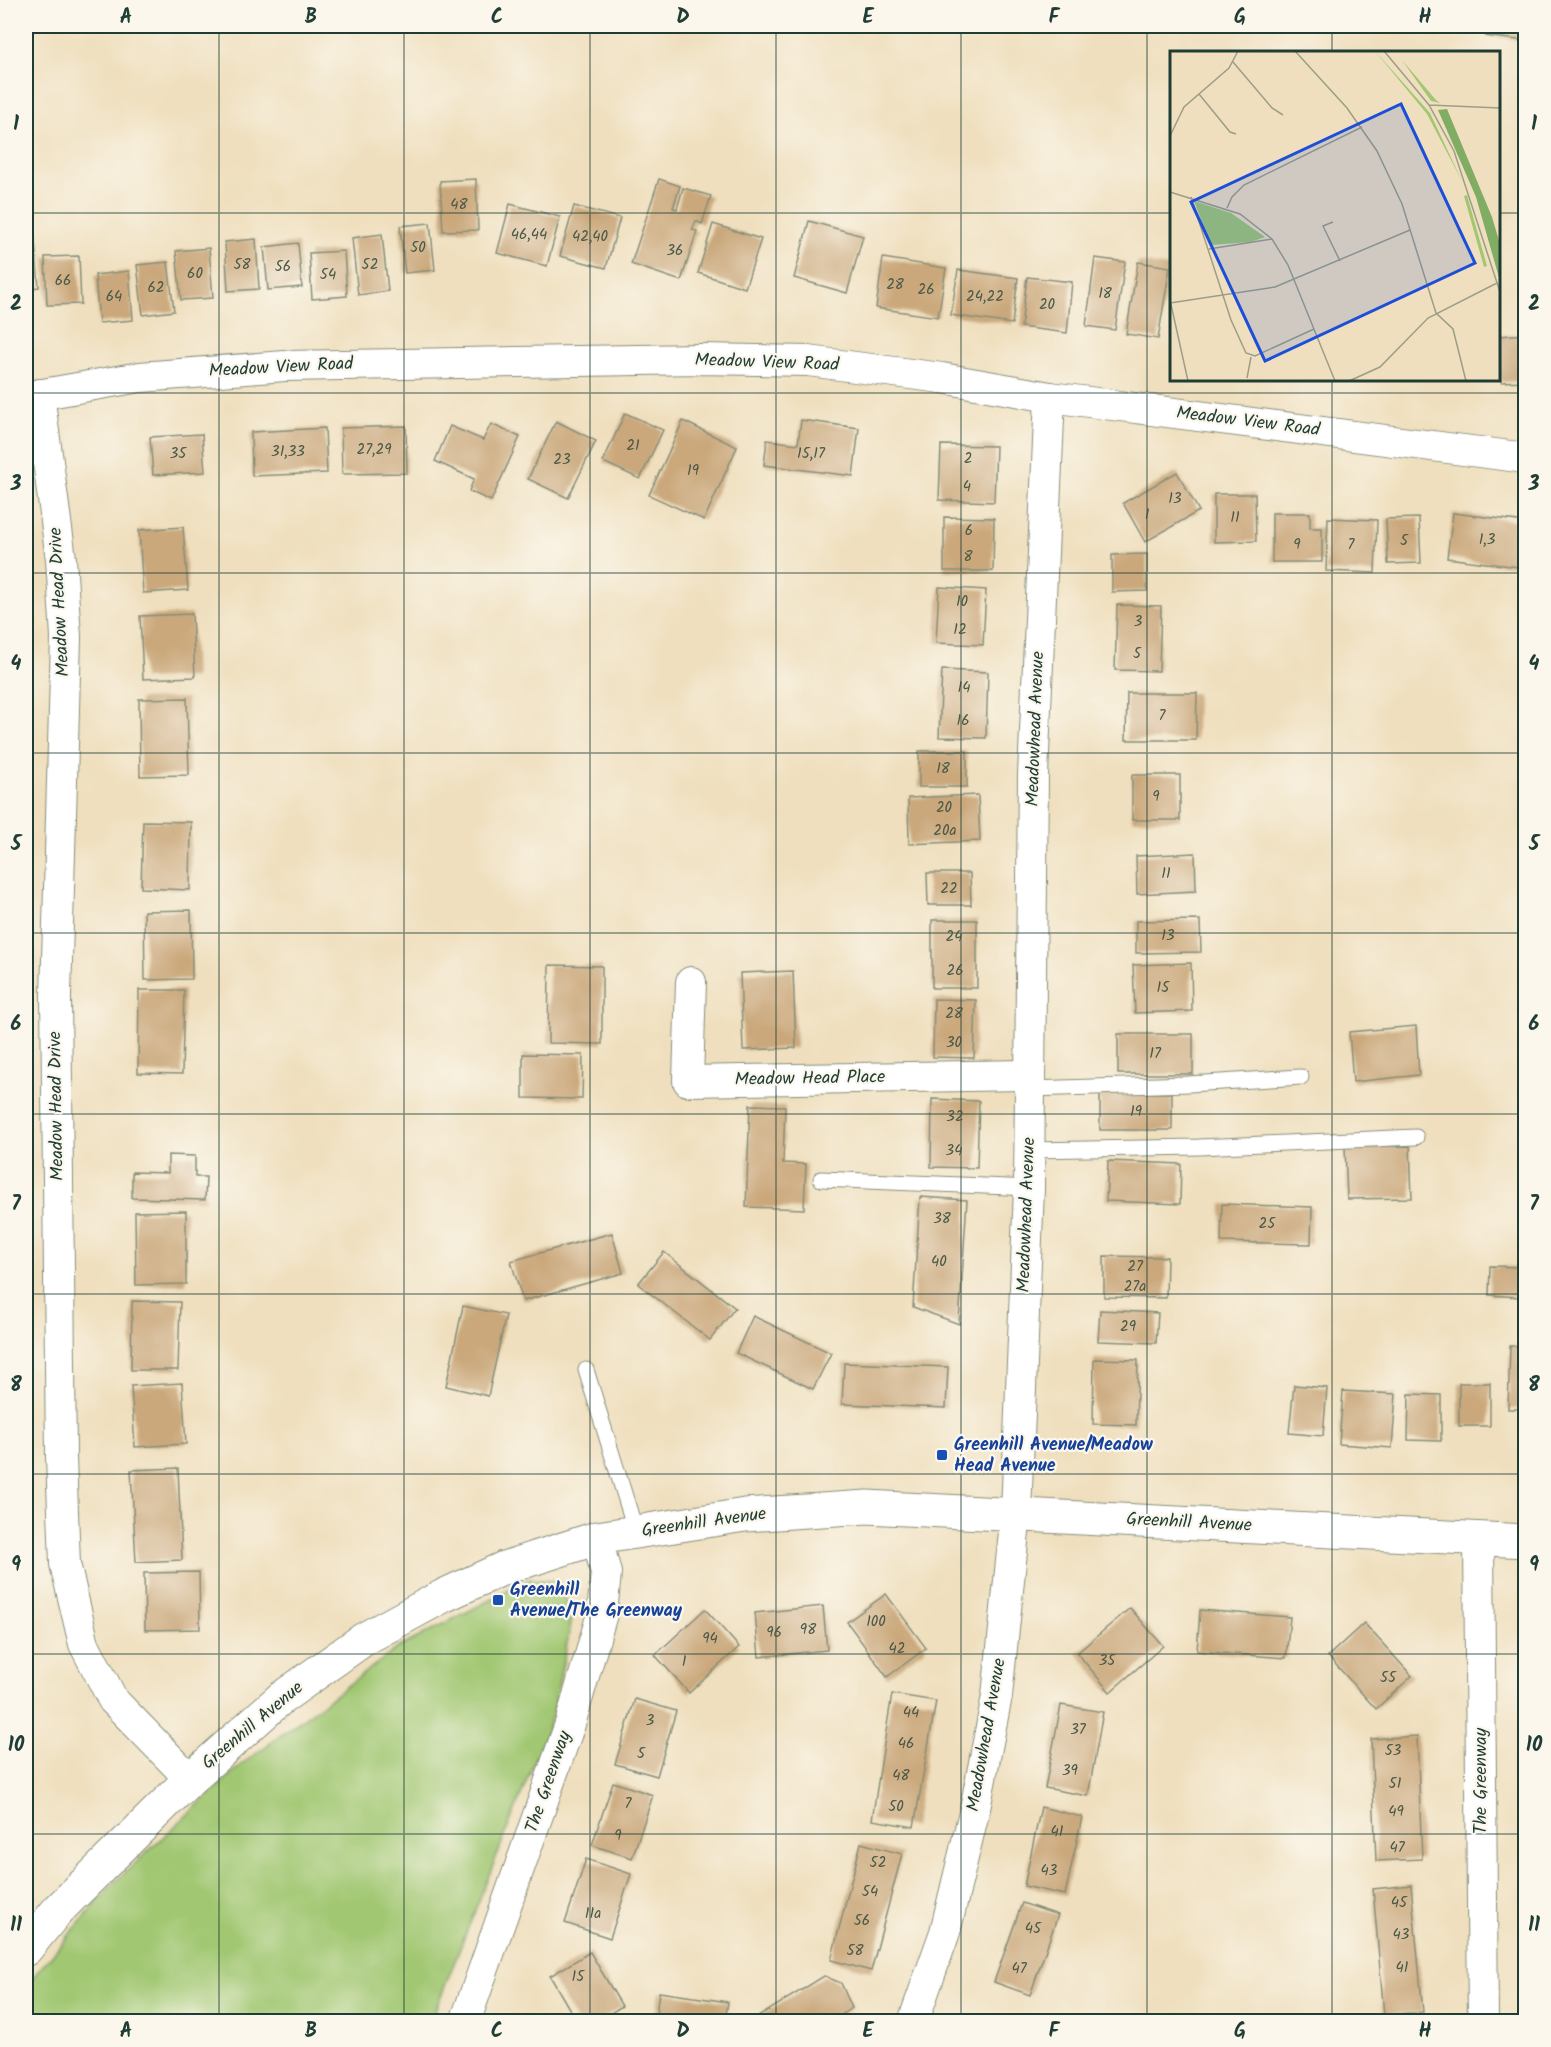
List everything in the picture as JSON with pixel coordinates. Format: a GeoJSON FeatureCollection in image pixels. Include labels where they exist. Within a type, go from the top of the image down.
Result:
{"type":"FeatureCollection","features":[{"type":"Feature","properties":{"kind":"street","name":"Meadow View Road"},"geometry":{"type":"LineString","coordinates":[[32,396],[140,377],[285,366],[700,359],[808,361],[942,378],[1050,397],[1526,458]]}},
{"type":"Feature","properties":{"kind":"street","name":"Meadow Head Drive"},"geometry":{"type":"LineString","coordinates":[[32,396],[62,559],[66,637],[56,996],[61,1457],[65,1564],[84,1644],[113,1700],[190,1779]]}},
{"type":"Feature","properties":{"kind":"street","name":"Meadowhead Avenue"},"geometry":{"type":"LineString","coordinates":[[913,2022],[945,1932],[998,1696],[1016,1513],[1030,1150],[1033,775],[1050,397]]}},
{"type":"Feature","properties":{"kind":"street","name":"Meadow Head Place"},"geometry":{"type":"LineString","coordinates":[[691,982],[688,1081],[1030,1082]]}},
{"type":"Feature","properties":{"kind":"street","name":"Greenhill Avenue"},"geometry":{"type":"LineString","coordinates":[[26,1950],[57,1911],[190,1779],[280,1699],[363,1639],[443,1596],[504,1568],[597,1538],[746,1515],[867,1507],[1526,1541]]}},
{"type":"Feature","properties":{"kind":"street","name":"The Greenway"},"geometry":{"type":"LineString","coordinates":[[465,2022],[570,1724],[602,1614],[606,1573],[597,1538]]}},
{"type":"Feature","properties":{"kind":"street","name":"The Greenway"},"geometry":{"type":"LineString","coordinates":[[1479,1540],[1483,2022]]}},
{"type":"Feature","properties":{"kind":"lane"},"geometry":{"type":"LineString","coordinates":[[1030,1082],[1189,1084],[1301,1077]]}},
{"type":"Feature","properties":{"kind":"lane"},"geometry":{"type":"LineString","coordinates":[[1030,1150],[1199,1147],[1416,1137]]}},
{"type":"Feature","properties":{"kind":"lane"},"geometry":{"type":"LineString","coordinates":[[821,1179],[1029,1188]]}},
{"type":"Feature","properties":{"kind":"lane"},"geometry":{"type":"LineString","coordinates":[[586,1370],[636,1532]]}},
{"type":"Feature","properties":{"kind":"green space"},"geometry":{"type":"Polygon","coordinates":[[[530,1579],[558,1582],[573,1614],[552,1717],[431,2021],[26,2020],[26,1985],[114,1883],[242,1764],[398,1648],[530,1579]]]}},
{"type":"Feature","properties":{"kind":"building"},"geometry":{"type":"Polygon","coordinates":[[[1488,26],[1526,26],[1526,41],[1486,36],[1488,26]]]}},
{"type":"Feature","properties":{"kind":"building"},"geometry":{"type":"Polygon","coordinates":[[[476,179],[478,230],[443,231],[440,181],[476,179]]]}},
{"type":"Feature","properties":{"kind":"building"},"geometry":{"type":"Polygon","coordinates":[[[659,179],[680,186],[673,208],[677,209],[683,188],[711,196],[702,224],[696,221],[692,230],[697,231],[681,281],[631,264],[659,179]]]}},
{"type":"Feature","properties":{"kind":"building"},"geometry":{"type":"Polygon","coordinates":[[[510,204],[560,217],[547,266],[497,253],[510,204]]]}},
{"type":"Feature","properties":{"kind":"building"},"geometry":{"type":"Polygon","coordinates":[[[574,206],[620,218],[606,268],[560,256],[574,206]]]}},
{"type":"Feature","properties":{"kind":"building"},"geometry":{"type":"Polygon","coordinates":[[[809,221],[863,236],[847,293],[794,278],[809,221]]]}},
{"type":"Feature","properties":{"kind":"building"},"geometry":{"type":"Polygon","coordinates":[[[430,223],[435,270],[405,273],[400,226],[430,223]]]}},
{"type":"Feature","properties":{"kind":"building"},"geometry":{"type":"Polygon","coordinates":[[[713,224],[761,239],[745,288],[698,273],[713,224]]]}},
{"type":"Feature","properties":{"kind":"building"},"geometry":{"type":"Polygon","coordinates":[[[34,231],[39,287],[26,289],[26,232],[34,231]]]}},
{"type":"Feature","properties":{"kind":"building"},"geometry":{"type":"Polygon","coordinates":[[[382,234],[388,291],[358,295],[352,238],[382,234]]]}},
{"type":"Feature","properties":{"kind":"building"},"geometry":{"type":"Polygon","coordinates":[[[256,239],[259,289],[228,291],[225,242],[256,239]]]}},
{"type":"Feature","properties":{"kind":"building"},"geometry":{"type":"Polygon","coordinates":[[[298,243],[302,287],[268,290],[264,247],[298,243]]]}},
{"type":"Feature","properties":{"kind":"building"},"geometry":{"type":"Polygon","coordinates":[[[209,248],[213,298],[181,300],[176,251],[209,248]]]}},
{"type":"Feature","properties":{"kind":"building"},"geometry":{"type":"Polygon","coordinates":[[[344,251],[347,296],[312,299],[309,253],[344,251]]]}},
{"type":"Feature","properties":{"kind":"building"},"geometry":{"type":"Polygon","coordinates":[[[79,256],[81,304],[47,305],[45,257],[79,256]]]}},
{"type":"Feature","properties":{"kind":"building"},"geometry":{"type":"Polygon","coordinates":[[[883,258],[946,268],[938,317],[876,308],[883,258]]]}},
{"type":"Feature","properties":{"kind":"building"},"geometry":{"type":"Polygon","coordinates":[[[1095,258],[1125,262],[1115,330],[1086,326],[1095,258]]]}},
{"type":"Feature","properties":{"kind":"building"},"geometry":{"type":"Polygon","coordinates":[[[168,262],[174,311],[143,315],[137,265],[168,262]]]}},
{"type":"Feature","properties":{"kind":"building"},"geometry":{"type":"Polygon","coordinates":[[[1138,262],[1170,267],[1158,339],[1126,334],[1138,262]]]}},
{"type":"Feature","properties":{"kind":"building"},"geometry":{"type":"Polygon","coordinates":[[[958,270],[1018,278],[1012,324],[951,315],[958,270]]]}},
{"type":"Feature","properties":{"kind":"building"},"geometry":{"type":"Polygon","coordinates":[[[129,271],[133,320],[99,323],[95,275],[129,271]]]}},
{"type":"Feature","properties":{"kind":"building"},"geometry":{"type":"Polygon","coordinates":[[[1027,277],[1072,282],[1067,333],[1021,327],[1027,277]]]}},
{"type":"Feature","properties":{"kind":"building"},"geometry":{"type":"Polygon","coordinates":[[[1526,334],[1526,381],[1501,382],[1500,336],[1526,334]]]}},
{"type":"Feature","properties":{"kind":"building"},"geometry":{"type":"Polygon","coordinates":[[[625,413],[663,430],[640,479],[603,462],[625,413]]]}},
{"type":"Feature","properties":{"kind":"building"},"geometry":{"type":"Polygon","coordinates":[[[801,420],[859,428],[853,476],[764,465],[767,440],[798,444],[801,420]]]}},
{"type":"Feature","properties":{"kind":"building"},"geometry":{"type":"Polygon","coordinates":[[[556,421],[596,441],[568,498],[528,479],[556,421]]]}},
{"type":"Feature","properties":{"kind":"building"},"geometry":{"type":"Polygon","coordinates":[[[683,421],[737,447],[704,520],[649,495],[683,421]]]}},
{"type":"Feature","properties":{"kind":"building"},"geometry":{"type":"Polygon","coordinates":[[[491,424],[520,437],[491,501],[469,491],[474,479],[435,461],[450,426],[483,440],[491,424]]]}},
{"type":"Feature","properties":{"kind":"building"},"geometry":{"type":"Polygon","coordinates":[[[406,426],[407,473],[342,474],[341,428],[406,426]]]}},
{"type":"Feature","properties":{"kind":"building"},"geometry":{"type":"Polygon","coordinates":[[[325,428],[327,473],[252,476],[251,432],[325,428]]]}},
{"type":"Feature","properties":{"kind":"building"},"geometry":{"type":"Polygon","coordinates":[[[202,434],[205,472],[153,475],[150,437],[202,434]]]}},
{"type":"Feature","properties":{"kind":"building"},"geometry":{"type":"Polygon","coordinates":[[[941,445],[996,446],[994,502],[939,500],[941,445]]]}},
{"type":"Feature","properties":{"kind":"building"},"geometry":{"type":"Polygon","coordinates":[[[1177,472],[1199,511],[1145,542],[1123,503],[1177,472]]]}},
{"type":"Feature","properties":{"kind":"building"},"geometry":{"type":"Polygon","coordinates":[[[1214,494],[1255,494],[1256,541],[1214,542],[1214,494]]]}},
{"type":"Feature","properties":{"kind":"building"},"geometry":{"type":"Polygon","coordinates":[[[1272,513],[1310,513],[1310,528],[1322,528],[1322,562],[1272,562],[1272,513]]]}},
{"type":"Feature","properties":{"kind":"building"},"geometry":{"type":"Polygon","coordinates":[[[1453,513],[1526,522],[1526,568],[1447,558],[1453,513]]]}},
{"type":"Feature","properties":{"kind":"building"},"geometry":{"type":"Polygon","coordinates":[[[944,517],[994,518],[993,571],[944,571],[944,517]]]}},
{"type":"Feature","properties":{"kind":"building"},"geometry":{"type":"Polygon","coordinates":[[[1328,518],[1377,520],[1375,573],[1326,571],[1328,518]]]}},
{"type":"Feature","properties":{"kind":"building"},"geometry":{"type":"Polygon","coordinates":[[[1419,518],[1421,563],[1388,564],[1386,519],[1419,518]]]}},
{"type":"Feature","properties":{"kind":"building"},"geometry":{"type":"Polygon","coordinates":[[[183,527],[188,590],[143,593],[139,530],[183,527]]]}},
{"type":"Feature","properties":{"kind":"building"},"geometry":{"type":"Polygon","coordinates":[[[1147,554],[1147,591],[1112,592],[1112,555],[1147,554]]]}},
{"type":"Feature","properties":{"kind":"building"},"geometry":{"type":"Polygon","coordinates":[[[939,587],[986,590],[983,645],[936,643],[939,587]]]}},
{"type":"Feature","properties":{"kind":"building"},"geometry":{"type":"Polygon","coordinates":[[[1117,605],[1161,606],[1159,671],[1115,670],[1117,605]]]}},
{"type":"Feature","properties":{"kind":"building"},"geometry":{"type":"Polygon","coordinates":[[[192,614],[195,677],[143,679],[140,616],[192,614]]]}},
{"type":"Feature","properties":{"kind":"building"},"geometry":{"type":"Polygon","coordinates":[[[942,670],[988,672],[986,738],[939,737],[942,670]]]}},
{"type":"Feature","properties":{"kind":"building"},"geometry":{"type":"Polygon","coordinates":[[[1127,693],[1197,693],[1196,740],[1126,740],[1127,693]]]}},
{"type":"Feature","properties":{"kind":"building"},"geometry":{"type":"Polygon","coordinates":[[[187,698],[189,775],[140,776],[139,699],[187,698]]]}},
{"type":"Feature","properties":{"kind":"building"},"geometry":{"type":"Polygon","coordinates":[[[919,751],[967,751],[967,787],[919,787],[919,751]]]}},
{"type":"Feature","properties":{"kind":"building"},"geometry":{"type":"Polygon","coordinates":[[[1132,775],[1180,775],[1180,820],[1132,820],[1132,775]]]}},
{"type":"Feature","properties":{"kind":"building"},"geometry":{"type":"Polygon","coordinates":[[[978,795],[980,841],[909,844],[908,798],[978,795]]]}},
{"type":"Feature","properties":{"kind":"building"},"geometry":{"type":"Polygon","coordinates":[[[143,821],[191,822],[190,890],[141,888],[143,821]]]}},
{"type":"Feature","properties":{"kind":"building"},"geometry":{"type":"Polygon","coordinates":[[[1195,853],[1196,891],[1137,894],[1136,856],[1195,853]]]}},
{"type":"Feature","properties":{"kind":"building"},"geometry":{"type":"Polygon","coordinates":[[[927,873],[970,873],[971,905],[928,905],[927,873]]]}},
{"type":"Feature","properties":{"kind":"building"},"geometry":{"type":"Polygon","coordinates":[[[191,910],[192,979],[145,980],[144,911],[191,910]]]}},
{"type":"Feature","properties":{"kind":"building"},"geometry":{"type":"Polygon","coordinates":[[[932,920],[977,920],[977,988],[932,988],[932,920]]]}},
{"type":"Feature","properties":{"kind":"building"},"geometry":{"type":"Polygon","coordinates":[[[1200,920],[1201,952],[1136,953],[1136,921],[1200,920]]]}},
{"type":"Feature","properties":{"kind":"building"},"geometry":{"type":"Polygon","coordinates":[[[1191,963],[1192,1011],[1135,1013],[1133,965],[1191,963]]]}},
{"type":"Feature","properties":{"kind":"building"},"geometry":{"type":"Polygon","coordinates":[[[549,965],[602,966],[602,1044],[548,1043],[549,965]]]}},
{"type":"Feature","properties":{"kind":"building"},"geometry":{"type":"Polygon","coordinates":[[[793,971],[796,1048],[743,1050],[740,973],[793,971]]]}},
{"type":"Feature","properties":{"kind":"building"},"geometry":{"type":"Polygon","coordinates":[[[139,990],[184,990],[182,1074],[138,1073],[139,990]]]}},
{"type":"Feature","properties":{"kind":"building"},"geometry":{"type":"Polygon","coordinates":[[[934,999],[976,1000],[974,1058],[933,1057],[934,999]]]}},
{"type":"Feature","properties":{"kind":"building"},"geometry":{"type":"Polygon","coordinates":[[[1416,1026],[1419,1075],[1353,1082],[1349,1032],[1416,1026]]]}},
{"type":"Feature","properties":{"kind":"building"},"geometry":{"type":"Polygon","coordinates":[[[1118,1034],[1193,1034],[1193,1074],[1118,1074],[1118,1034]]]}},
{"type":"Feature","properties":{"kind":"building"},"geometry":{"type":"Polygon","coordinates":[[[523,1054],[583,1055],[582,1099],[523,1098],[523,1054]]]}},
{"type":"Feature","properties":{"kind":"building"},"geometry":{"type":"Polygon","coordinates":[[[1100,1093],[1172,1093],[1172,1130],[1100,1130],[1100,1093]]]}},
{"type":"Feature","properties":{"kind":"building"},"geometry":{"type":"Polygon","coordinates":[[[932,1099],[979,1101],[977,1168],[931,1167],[932,1099]]]}},
{"type":"Feature","properties":{"kind":"building"},"geometry":{"type":"Polygon","coordinates":[[[750,1105],[785,1106],[783,1163],[806,1164],[804,1209],[746,1207],[750,1105]]]}},
{"type":"Feature","properties":{"kind":"building"},"geometry":{"type":"Polygon","coordinates":[[[1410,1146],[1412,1198],[1347,1199],[1345,1147],[1410,1146]]]}},
{"type":"Feature","properties":{"kind":"building"},"geometry":{"type":"Polygon","coordinates":[[[168,1155],[195,1156],[195,1177],[206,1177],[205,1200],[132,1198],[132,1172],[168,1173],[168,1155]]]}},
{"type":"Feature","properties":{"kind":"building"},"geometry":{"type":"Polygon","coordinates":[[[1108,1161],[1181,1164],[1180,1204],[1106,1201],[1108,1161]]]}},
{"type":"Feature","properties":{"kind":"building"},"geometry":{"type":"Polygon","coordinates":[[[920,1197],[967,1200],[959,1324],[913,1307],[920,1197]]]}},
{"type":"Feature","properties":{"kind":"building"},"geometry":{"type":"Polygon","coordinates":[[[1222,1204],[1312,1207],[1311,1244],[1221,1242],[1222,1204]]]}},
{"type":"Feature","properties":{"kind":"building"},"geometry":{"type":"Polygon","coordinates":[[[186,1211],[186,1284],[136,1285],[135,1212],[186,1211]]]}},
{"type":"Feature","properties":{"kind":"building"},"geometry":{"type":"Polygon","coordinates":[[[612,1233],[623,1273],[523,1301],[511,1261],[612,1233]]]}},
{"type":"Feature","properties":{"kind":"building"},"geometry":{"type":"Polygon","coordinates":[[[664,1252],[735,1308],[710,1340],[638,1284],[664,1252]]]}},
{"type":"Feature","properties":{"kind":"building"},"geometry":{"type":"Polygon","coordinates":[[[1104,1256],[1167,1257],[1166,1298],[1104,1297],[1104,1256]]]}},
{"type":"Feature","properties":{"kind":"building"},"geometry":{"type":"Polygon","coordinates":[[[1490,1266],[1521,1267],[1519,1297],[1489,1295],[1490,1266]]]}},
{"type":"Feature","properties":{"kind":"building"},"geometry":{"type":"Polygon","coordinates":[[[132,1301],[180,1302],[178,1370],[131,1370],[132,1301]]]}},
{"type":"Feature","properties":{"kind":"building"},"geometry":{"type":"Polygon","coordinates":[[[463,1306],[506,1315],[488,1396],[446,1386],[463,1306]]]}},
{"type":"Feature","properties":{"kind":"building"},"geometry":{"type":"Polygon","coordinates":[[[1100,1310],[1158,1313],[1156,1343],[1098,1341],[1100,1310]]]}},
{"type":"Feature","properties":{"kind":"building"},"geometry":{"type":"Polygon","coordinates":[[[753,1316],[831,1353],[813,1389],[736,1353],[753,1316]]]}},
{"type":"Feature","properties":{"kind":"building"},"geometry":{"type":"Polygon","coordinates":[[[1510,1346],[1526,1347],[1526,1409],[1508,1409],[1510,1346]]]}},
{"type":"Feature","properties":{"kind":"building"},"geometry":{"type":"Polygon","coordinates":[[[1094,1359],[1138,1360],[1136,1425],[1093,1424],[1094,1359]]]}},
{"type":"Feature","properties":{"kind":"building"},"geometry":{"type":"Polygon","coordinates":[[[844,1363],[948,1367],[946,1408],[842,1404],[844,1363]]]}},
{"type":"Feature","properties":{"kind":"building"},"geometry":{"type":"Polygon","coordinates":[[[182,1383],[186,1444],[135,1447],[131,1386],[182,1383]]]}},
{"type":"Feature","properties":{"kind":"building"},"geometry":{"type":"Polygon","coordinates":[[[1459,1383],[1490,1383],[1490,1426],[1459,1426],[1459,1383]]]}},
{"type":"Feature","properties":{"kind":"building"},"geometry":{"type":"Polygon","coordinates":[[[1294,1385],[1327,1388],[1323,1436],[1289,1433],[1294,1385]]]}},
{"type":"Feature","properties":{"kind":"building"},"geometry":{"type":"Polygon","coordinates":[[[1343,1391],[1396,1394],[1392,1448],[1339,1444],[1343,1391]]]}},
{"type":"Feature","properties":{"kind":"building"},"geometry":{"type":"Polygon","coordinates":[[[1409,1394],[1441,1395],[1441,1441],[1408,1440],[1409,1394]]]}},
{"type":"Feature","properties":{"kind":"building"},"geometry":{"type":"Polygon","coordinates":[[[178,1468],[182,1560],[136,1562],[131,1470],[178,1468]]]}},
{"type":"Feature","properties":{"kind":"building"},"geometry":{"type":"Polygon","coordinates":[[[199,1572],[200,1629],[145,1630],[144,1573],[199,1572]]]}},
{"type":"Feature","properties":{"kind":"building"},"geometry":{"type":"Polygon","coordinates":[[[886,1594],[926,1648],[887,1677],[847,1622],[886,1594]]]}},
{"type":"Feature","properties":{"kind":"building"},"geometry":{"type":"Polygon","coordinates":[[[823,1606],[827,1650],[759,1657],[755,1613],[823,1606]]]}},
{"type":"Feature","properties":{"kind":"building"},"geometry":{"type":"Polygon","coordinates":[[[1130,1608],[1163,1646],[1110,1692],[1077,1653],[1130,1608]]]}},
{"type":"Feature","properties":{"kind":"building"},"geometry":{"type":"Polygon","coordinates":[[[705,1609],[739,1647],[689,1693],[655,1655],[705,1609]]]}},
{"type":"Feature","properties":{"kind":"building"},"geometry":{"type":"Polygon","coordinates":[[[1200,1610],[1290,1617],[1286,1658],[1197,1651],[1200,1610]]]}},
{"type":"Feature","properties":{"kind":"building"},"geometry":{"type":"Polygon","coordinates":[[[1364,1623],[1412,1676],[1376,1709],[1328,1656],[1364,1623]]]}},
{"type":"Feature","properties":{"kind":"building"},"geometry":{"type":"Polygon","coordinates":[[[892,1694],[936,1701],[914,1827],[872,1820],[892,1694]]]}},
{"type":"Feature","properties":{"kind":"building"},"geometry":{"type":"Polygon","coordinates":[[[635,1699],[676,1711],[657,1776],[615,1764],[635,1699]]]}},
{"type":"Feature","properties":{"kind":"building"},"geometry":{"type":"Polygon","coordinates":[[[1061,1705],[1103,1712],[1088,1796],[1045,1788],[1061,1705]]]}},
{"type":"Feature","properties":{"kind":"building"},"geometry":{"type":"Polygon","coordinates":[[[1417,1736],[1422,1859],[1376,1861],[1371,1739],[1417,1736]]]}},
{"type":"Feature","properties":{"kind":"building"},"geometry":{"type":"Polygon","coordinates":[[[613,1782],[653,1795],[632,1858],[592,1845],[613,1782]]]}},
{"type":"Feature","properties":{"kind":"building"},"geometry":{"type":"Polygon","coordinates":[[[1041,1807],[1082,1817],[1065,1895],[1024,1886],[1041,1807]]]}},
{"type":"Feature","properties":{"kind":"building"},"geometry":{"type":"Polygon","coordinates":[[[861,1843],[902,1854],[871,1971],[831,1960],[861,1843]]]}},
{"type":"Feature","properties":{"kind":"building"},"geometry":{"type":"Polygon","coordinates":[[[586,1859],[631,1874],[610,1938],[565,1923],[586,1859]]]}},
{"type":"Feature","properties":{"kind":"building"},"geometry":{"type":"Polygon","coordinates":[[[1411,1885],[1423,2012],[1384,2015],[1373,1889],[1411,1885]]]}},
{"type":"Feature","properties":{"kind":"building"},"geometry":{"type":"Polygon","coordinates":[[[1022,1903],[1058,1915],[1030,1995],[994,1982],[1022,1903]]]}},
{"type":"Feature","properties":{"kind":"building"},"geometry":{"type":"Polygon","coordinates":[[[590,1952],[622,2006],[597,2022],[577,2022],[550,1976],[590,1952]]]}},
{"type":"Feature","properties":{"kind":"building"},"geometry":{"type":"Polygon","coordinates":[[[824,1976],[841,1983],[852,2008],[831,2022],[750,2022],[824,1976]]]}},
{"type":"Feature","properties":{"kind":"building"},"geometry":{"type":"Polygon","coordinates":[[[659,1992],[728,2002],[725,2022],[655,2022],[659,1992]]]}},
{"type":"Feature","properties":{"kind":"place","name":"Greenhill Avenue/Meadow Head Avenue"},"geometry":{"type":"Point","coordinates":[942,1455]}},
{"type":"Feature","properties":{"kind":"place","name":"Greenhill Avenue/The Greenway"},"geometry":{"type":"Point","coordinates":[498,1600]}}]}
